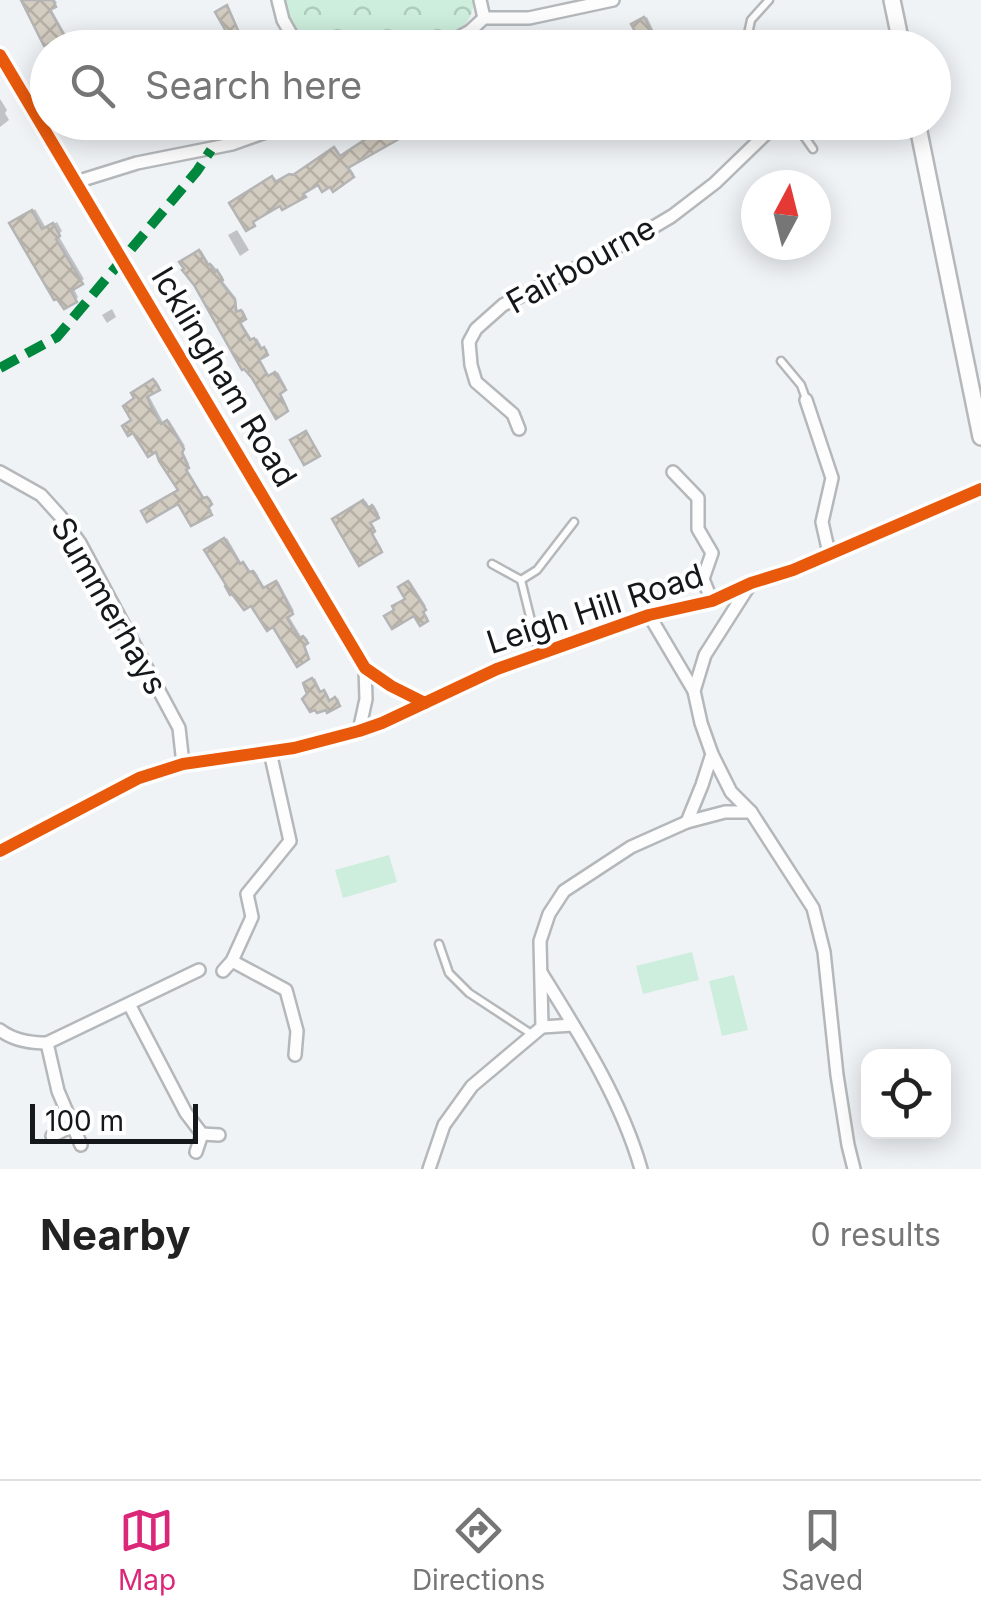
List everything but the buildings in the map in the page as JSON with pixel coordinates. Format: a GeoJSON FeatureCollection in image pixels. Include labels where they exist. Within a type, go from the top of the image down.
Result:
{"type":"FeatureCollection","features":[{"type":"Feature","properties":{"kind":"street"},"geometry":{"type":"LineString","coordinates":[[278,0],[289,30]]}},
{"type":"Feature","properties":{"kind":"street"},"geometry":{"type":"LineString","coordinates":[[480,0],[484,18]]}},
{"type":"Feature","properties":{"kind":"street"},"geometry":{"type":"LineString","coordinates":[[471,30],[484,18],[529,18],[613,0]]}},
{"type":"Feature","properties":{"kind":"street"},"geometry":{"type":"LineString","coordinates":[[892,0],[898,30]]}},
{"type":"Feature","properties":{"kind":"street","name":"Icklingham Road"},"geometry":{"type":"LineString","coordinates":[[0,55],[30,105]]}},
{"type":"Feature","properties":{"kind":"street","name":"Icklingham Road"},"geometry":{"type":"LineString","coordinates":[[51,140],[366,668],[391,686],[425,702]]}},
{"type":"Feature","properties":{"kind":"street"},"geometry":{"type":"LineString","coordinates":[[76,182],[137,163],[243,140]]}},
{"type":"Feature","properties":{"kind":"street","name":"Fairbourne"},"geometry":{"type":"LineString","coordinates":[[519,429],[513,414],[476,382],[469,342],[476,329],[504,305],[672,216],[715,183],[759,140]]}},
{"type":"Feature","properties":{"kind":"street"},"geometry":{"type":"LineString","coordinates":[[921,140],[981,437]]}},
{"type":"Feature","properties":{"kind":"street"},"geometry":{"type":"LineString","coordinates":[[806,400],[832,478],[822,522],[829,553]]}},
{"type":"Feature","properties":{"kind":"street","name":"Summerhays"},"geometry":{"type":"LineString","coordinates":[[0,472],[41,495],[80,543],[180,728],[183,764]]}},
{"type":"Feature","properties":{"kind":"street"},"geometry":{"type":"LineString","coordinates":[[674,472],[698,498],[698,530],[712,553],[703,579],[712,601]]}},
{"type":"Feature","properties":{"kind":"street","name":"Leigh Hill Road"},"geometry":{"type":"LineString","coordinates":[[0,850],[139,778],[183,764],[270,752],[359,731],[498,668],[649,614],[712,601],[981,489]]}},
{"type":"Feature","properties":{"kind":"street"},"geometry":{"type":"LineString","coordinates":[[694,691],[705,655],[751,583]]}},
{"type":"Feature","properties":{"kind":"street"},"geometry":{"type":"LineString","coordinates":[[649,614],[694,691],[712,754],[731,792],[751,812],[813,908],[824,952],[837,1075],[854,1169]]}},
{"type":"Feature","properties":{"kind":"street"},"geometry":{"type":"LineString","coordinates":[[359,731],[366,699],[366,668]]}},
{"type":"Feature","properties":{"kind":"street"},"geometry":{"type":"LineString","coordinates":[[270,752],[290,840],[247,894],[252,916],[228,966],[286,990],[297,1031],[295,1055]]}},
{"type":"Feature","properties":{"kind":"street"},"geometry":{"type":"LineString","coordinates":[[687,822],[712,754]]}},
{"type":"Feature","properties":{"kind":"street"},"geometry":{"type":"LineString","coordinates":[[538,1031],[540,941],[549,914],[564,892],[632,847],[687,822],[725,812],[751,812]]}},
{"type":"Feature","properties":{"kind":"street"},"geometry":{"type":"LineString","coordinates":[[0,1030],[30,1043],[47,1043],[199,970]]}},
{"type":"Feature","properties":{"kind":"street"},"geometry":{"type":"LineString","coordinates":[[542,974],[588,1048],[634,1143],[641,1169]]}},
{"type":"Feature","properties":{"kind":"street"},"geometry":{"type":"LineString","coordinates":[[128,1004],[186,1113],[202,1134]]}},
{"type":"Feature","properties":{"kind":"street"},"geometry":{"type":"LineString","coordinates":[[429,1169],[444,1126],[472,1086],[538,1031],[573,1024]]}},
{"type":"Feature","properties":{"kind":"street"},"geometry":{"type":"LineString","coordinates":[[47,1043],[58,1090],[81,1146]]}},
{"type":"Feature","properties":{"kind":"street"},"geometry":{"type":"LineString","coordinates":[[52,1136],[72,1126]]}},
{"type":"Feature","properties":{"kind":"street"},"geometry":{"type":"LineString","coordinates":[[202,1134],[220,1134]]}},
{"type":"Feature","properties":{"kind":"street"},"geometry":{"type":"LineString","coordinates":[[196,1152],[202,1134]]}},
{"type":"Feature","properties":{"kind":"lane"},"geometry":{"type":"LineString","coordinates":[[749,30],[751,20],[769,0]]}},
{"type":"Feature","properties":{"kind":"lane"},"geometry":{"type":"LineString","coordinates":[[807,140],[813,149]]}},
{"type":"Feature","properties":{"kind":"lane"},"geometry":{"type":"LineString","coordinates":[[781,361],[801,385],[806,400]]}},
{"type":"Feature","properties":{"kind":"lane"},"geometry":{"type":"LineString","coordinates":[[522,580],[536,570],[574,522]]}},
{"type":"Feature","properties":{"kind":"lane"},"geometry":{"type":"LineString","coordinates":[[492,564],[522,580],[540,654]]}},
{"type":"Feature","properties":{"kind":"lane"},"geometry":{"type":"LineString","coordinates":[[439,944],[450,973],[469,994],[538,1031]]}},
{"type":"Feature","properties":{"kind":"green space"},"geometry":{"type":"Polygon","coordinates":[[[283,0],[474,0],[470,17],[458,30],[293,30],[283,0]]]}},
{"type":"Feature","properties":{"kind":"green space"},"geometry":{"type":"Polygon","coordinates":[[[389,855],[397,882],[343,898],[335,870],[389,855]]]}},
{"type":"Feature","properties":{"kind":"green space"},"geometry":{"type":"Polygon","coordinates":[[[692,952],[699,980],[643,994],[636,966],[692,952]]]}},
{"type":"Feature","properties":{"kind":"green space"},"geometry":{"type":"Polygon","coordinates":[[[734,975],[748,1030],[722,1036],[709,981],[734,975]]]}},
{"type":"Feature","properties":{"kind":"marked path"},"geometry":{"type":"LineString","coordinates":[[0,368],[57,337],[211,150]]}},
{"type":"Feature","properties":{"kind":"cycle path"},"geometry":{"type":"LineString","coordinates":[[0,55],[30,105]]}},
{"type":"Feature","properties":{"kind":"cycle path"},"geometry":{"type":"LineString","coordinates":[[51,140],[365,668],[425,703]]}},
{"type":"Feature","properties":{"kind":"cycle path"},"geometry":{"type":"LineString","coordinates":[[0,851],[139,778],[183,764],[294,748],[359,731],[497,669],[649,615],[712,601],[981,489]]}}]}
